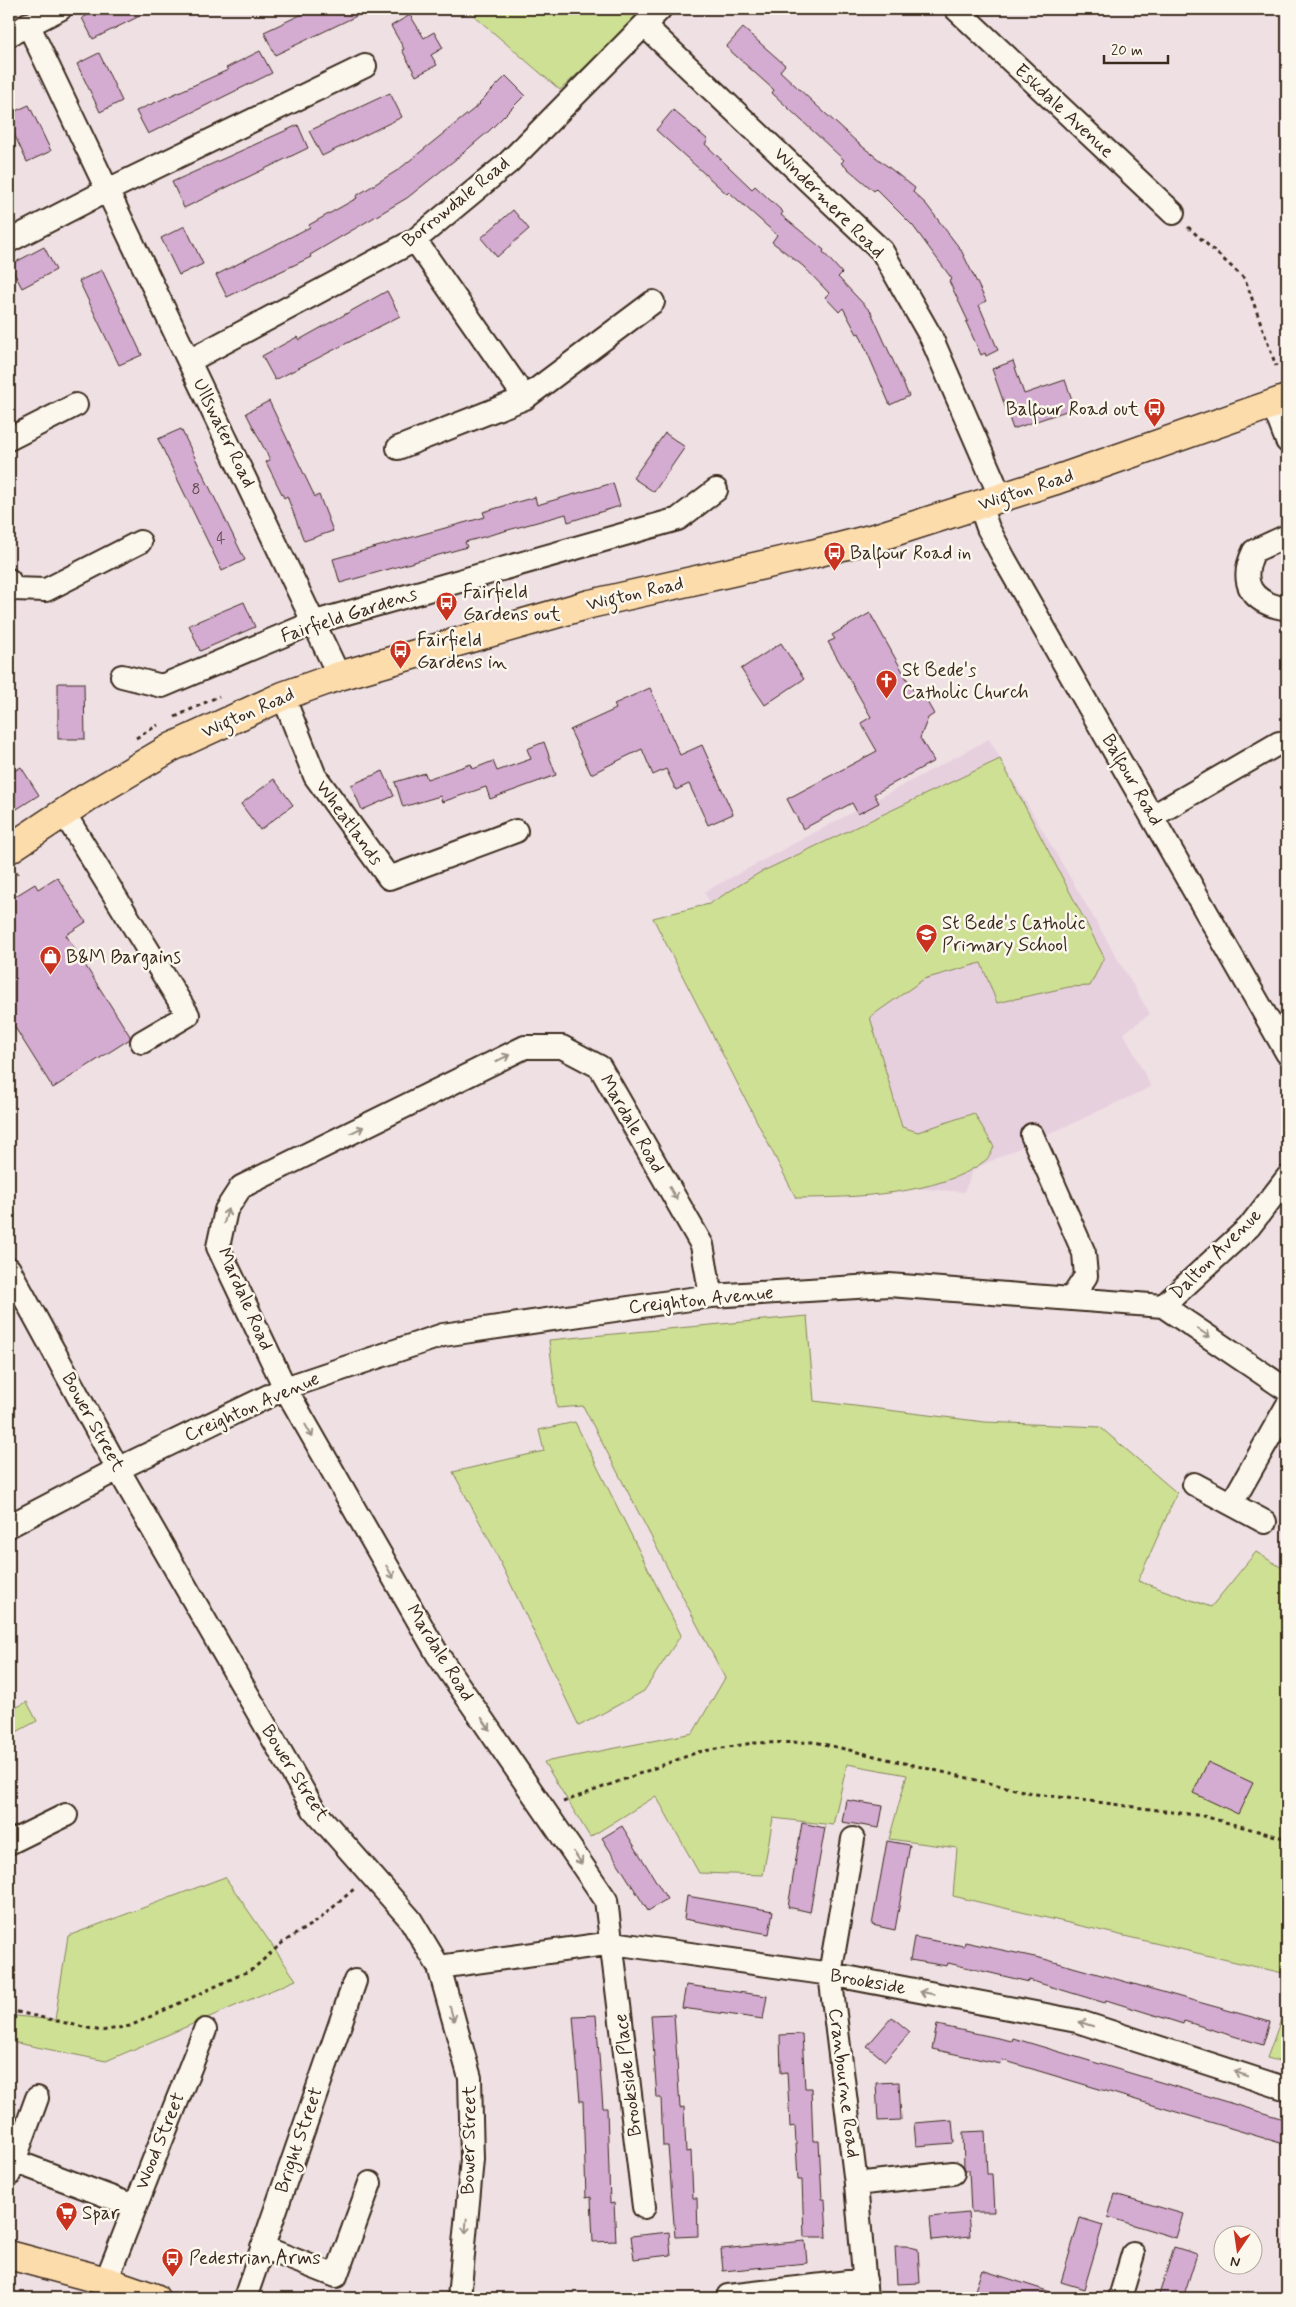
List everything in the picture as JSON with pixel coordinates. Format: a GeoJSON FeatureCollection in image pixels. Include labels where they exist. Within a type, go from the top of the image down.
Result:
{"type":"FeatureCollection","features":[{"type":"Feature","properties":{"kind":"main road","name":"Wigton Road"},"geometry":{"type":"LineString","coordinates":[[16,859],[64,813],[172,747],[283,696],[339,676],[590,604],[812,554],[990,501],[1280,402]]}},
{"type":"Feature","properties":{"kind":"main road"},"geometry":{"type":"LineString","coordinates":[[9,2255],[106,2281],[154,2298]]}},
{"type":"Feature","properties":{"kind":"street"},"geometry":{"type":"LineString","coordinates":[[9,35],[60,9]]}},
{"type":"Feature","properties":{"kind":"street","name":"Borrowdale Road"},"geometry":{"type":"LineString","coordinates":[[189,361],[415,240],[508,163],[660,9]]}},
{"type":"Feature","properties":{"kind":"street","name":"Eskdale Avenue"},"geometry":{"type":"LineString","coordinates":[[956,9],[1173,214]]}},
{"type":"Feature","properties":{"kind":"street","name":"Ullswater Road"},"geometry":{"type":"LineString","coordinates":[[28,24],[339,676]]}},
{"type":"Feature","properties":{"kind":"street","name":"Windermere Road"},"geometry":{"type":"LineString","coordinates":[[645,26],[882,252],[932,337],[990,501]]}},
{"type":"Feature","properties":{"kind":"street"},"geometry":{"type":"LineString","coordinates":[[9,241],[106,190],[364,66]]}},
{"type":"Feature","properties":{"kind":"street"},"geometry":{"type":"LineString","coordinates":[[415,240],[525,398]]}},
{"type":"Feature","properties":{"kind":"street"},"geometry":{"type":"LineString","coordinates":[[398,448],[525,398],[653,302]]}},
{"type":"Feature","properties":{"kind":"street"},"geometry":{"type":"LineString","coordinates":[[1280,402],[1287,441]]}},
{"type":"Feature","properties":{"kind":"street"},"geometry":{"type":"LineString","coordinates":[[9,439],[76,405]]}},
{"type":"Feature","properties":{"kind":"street","name":"Fairfield Gardens"},"geometry":{"type":"LineString","coordinates":[[122,676],[162,686],[314,622],[678,519],[716,490]]}},
{"type":"Feature","properties":{"kind":"street","name":"Balfour Road"},"geometry":{"type":"LineString","coordinates":[[990,501],[988,528],[1005,560],[1287,1054]]}},
{"type":"Feature","properties":{"kind":"street"},"geometry":{"type":"LineString","coordinates":[[1287,536],[1254,551],[1245,572],[1248,585],[1256,595],[1263,601],[1287,609]]}},
{"type":"Feature","properties":{"kind":"street"},"geometry":{"type":"LineString","coordinates":[[9,580],[13,589],[46,590],[140,542]]}},
{"type":"Feature","properties":{"kind":"street","name":"Wheatlands"},"geometry":{"type":"LineString","coordinates":[[283,696],[315,776],[389,878],[516,831]]}},
{"type":"Feature","properties":{"kind":"street"},"geometry":{"type":"LineString","coordinates":[[1152,816],[1279,743]]}},
{"type":"Feature","properties":{"kind":"street"},"geometry":{"type":"LineString","coordinates":[[64,813],[188,1015],[142,1042]]}},
{"type":"Feature","properties":{"kind":"street","name":"Mardale Road"},"geometry":{"type":"LineString","coordinates":[[613,1943],[606,1900],[438,1655],[285,1388],[218,1247],[226,1210],[241,1187],[525,1047],[562,1047],[600,1067],[702,1245],[711,1296]]}},
{"type":"Feature","properties":{"kind":"street"},"geometry":{"type":"LineString","coordinates":[[1032,1134],[1084,1253],[1086,1276],[1071,1299]]}},
{"type":"Feature","properties":{"kind":"street","name":"Dalton Avenue"},"geometry":{"type":"LineString","coordinates":[[1163,1306],[1249,1227],[1287,1178]]}},
{"type":"Feature","properties":{"kind":"street","name":"Bower Street"},"geometry":{"type":"LineString","coordinates":[[9,1269],[118,1469],[314,1810],[410,1919],[439,1967],[470,2078],[472,2159],[459,2298]]}},
{"type":"Feature","properties":{"kind":"street","name":"Creighton Avenue"},"geometry":{"type":"LineString","coordinates":[[9,1526],[118,1469],[285,1388],[443,1335],[711,1296],[889,1285],[1163,1306],[1287,1390]]}},
{"type":"Feature","properties":{"kind":"street"},"geometry":{"type":"LineString","coordinates":[[1232,1503],[1287,1406]]}},
{"type":"Feature","properties":{"kind":"street"},"geometry":{"type":"LineString","coordinates":[[1194,1484],[1265,1522]]}},
{"type":"Feature","properties":{"kind":"street"},"geometry":{"type":"LineString","coordinates":[[9,1843],[66,1815]]}},
{"type":"Feature","properties":{"kind":"street","name":"Cranbourne Road"},"geometry":{"type":"LineString","coordinates":[[853,1839],[830,1974],[856,2184],[866,2289]]}},
{"type":"Feature","properties":{"kind":"street","name":"Brookside"},"geometry":{"type":"LineString","coordinates":[[439,1967],[613,1943],[830,1974],[1077,2021],[1287,2090]]}},
{"type":"Feature","properties":{"kind":"street","name":"Brookside Place"},"geometry":{"type":"LineString","coordinates":[[613,1943],[644,2206]]}},
{"type":"Feature","properties":{"kind":"street","name":"Bright Street"},"geometry":{"type":"LineString","coordinates":[[245,2298],[355,1982]]}},
{"type":"Feature","properties":{"kind":"street","name":"Wood Street"},"geometry":{"type":"LineString","coordinates":[[106,2281],[205,2030]]}},
{"type":"Feature","properties":{"kind":"street"},"geometry":{"type":"LineString","coordinates":[[37,2098],[15,2137],[11,2168],[134,2206]]}},
{"type":"Feature","properties":{"kind":"street"},"geometry":{"type":"LineString","coordinates":[[856,2184],[953,2173]]}},
{"type":"Feature","properties":{"kind":"street"},"geometry":{"type":"LineString","coordinates":[[262,2247],[336,2276],[370,2183]]}},
{"type":"Feature","properties":{"kind":"street"},"geometry":{"type":"LineString","coordinates":[[1120,2298],[1133,2254]]}},
{"type":"Feature","properties":{"kind":"street"},"geometry":{"type":"LineString","coordinates":[[728,2296],[866,2289]]}},
{"type":"Feature","properties":{"kind":"path"},"geometry":{"type":"LineString","coordinates":[[1173,214],[1244,279],[1276,366]]}},
{"type":"Feature","properties":{"kind":"path"},"geometry":{"type":"LineString","coordinates":[[9,878],[16,859]]}},
{"type":"Feature","properties":{"kind":"path"},"geometry":{"type":"LineString","coordinates":[[544,1809],[698,1752],[753,1743],[815,1742],[1036,1794],[1203,1816],[1287,1839]]}},
{"type":"Feature","properties":{"kind":"path"},"geometry":{"type":"LineString","coordinates":[[9,2010],[101,2030],[130,2026],[253,1969],[282,1943],[321,1918],[371,1874]]}},
{"type":"Feature","properties":{"kind":"shaded area","name":"St Bede's Catholic Primary School"},"geometry":{"type":"Polygon","coordinates":[[[989,739],[1150,1014],[1124,1033],[1151,1087],[974,1169],[964,1192],[859,1184],[704,892],[989,739]]]}},
{"type":"Feature","properties":{"kind":"green space"},"geometry":{"type":"Polygon","coordinates":[[[461,9],[648,9],[560,90],[473,15],[461,9]]]}},
{"type":"Feature","properties":{"kind":"green space","name":"St Bede's Catholic Primary School"},"geometry":{"type":"Polygon","coordinates":[[[1000,759],[1104,957],[1090,986],[1069,987],[997,1003],[981,963],[924,979],[870,1017],[902,1127],[918,1132],[974,1113],[994,1147],[987,1159],[967,1172],[945,1181],[895,1192],[869,1195],[796,1198],[653,918],[709,904],[759,873],[1000,759]]]}},
{"type":"Feature","properties":{"kind":"green space"},"geometry":{"type":"Polygon","coordinates":[[[807,1316],[814,1401],[985,1422],[1100,1427],[1177,1493],[1138,1581],[1211,1607],[1256,1552],[1287,1571],[1287,1974],[953,1896],[957,1848],[889,1839],[907,1775],[847,1764],[833,1825],[773,1818],[763,1875],[699,1873],[656,1796],[590,1837],[544,1762],[693,1733],[725,1678],[583,1406],[557,1408],[549,1340],[807,1316]]]}},
{"type":"Feature","properties":{"kind":"green space"},"geometry":{"type":"Polygon","coordinates":[[[575,1422],[681,1635],[644,1691],[579,1726],[492,1545],[453,1472],[544,1451],[539,1430],[575,1422]]]}},
{"type":"Feature","properties":{"kind":"green space"},"geometry":{"type":"Polygon","coordinates":[[[27,1702],[37,1721],[9,1736],[9,1711],[27,1702]]]}},
{"type":"Feature","properties":{"kind":"green space"},"geometry":{"type":"Polygon","coordinates":[[[225,1877],[296,1980],[106,2061],[12,2042],[16,2016],[55,2020],[68,1936],[225,1877]]]}},
{"type":"Feature","properties":{"kind":"green space"},"geometry":{"type":"Polygon","coordinates":[[[1287,2003],[1287,2063],[1267,2058],[1287,2003]]]}},
{"type":"Feature","properties":{"kind":"building"},"geometry":{"type":"Polygon","coordinates":[[[100,9],[154,9],[93,39],[82,18],[100,9]]]}},
{"type":"Feature","properties":{"kind":"building"},"geometry":{"type":"Polygon","coordinates":[[[313,9],[371,9],[275,55],[264,32],[313,9]]]}},
{"type":"Feature","properties":{"kind":"building"},"geometry":{"type":"Polygon","coordinates":[[[410,15],[424,38],[434,32],[443,48],[431,55],[437,65],[416,76],[391,26],[410,15]]]}},
{"type":"Feature","properties":{"kind":"building"},"geometry":{"type":"Polygon","coordinates":[[[743,28],[785,65],[780,71],[815,104],[858,143],[915,188],[913,192],[926,204],[961,250],[986,301],[979,305],[998,350],[986,356],[985,353],[981,355],[966,322],[968,321],[949,281],[952,279],[913,226],[876,189],[874,191],[841,163],[844,160],[772,93],[774,90],[726,47],[743,28]]]}},
{"type":"Feature","properties":{"kind":"building"},"geometry":{"type":"Polygon","coordinates":[[[260,51],[272,73],[148,134],[136,111],[228,70],[226,68],[260,51]]]}},
{"type":"Feature","properties":{"kind":"building"},"geometry":{"type":"Polygon","coordinates":[[[99,53],[122,101],[100,112],[77,64],[99,53]]]}},
{"type":"Feature","properties":{"kind":"building"},"geometry":{"type":"Polygon","coordinates":[[[506,76],[525,95],[489,131],[407,198],[310,255],[311,257],[227,297],[216,275],[310,227],[309,225],[357,198],[356,196],[398,170],[480,104],[506,76]]]}},
{"type":"Feature","properties":{"kind":"building"},"geometry":{"type":"Polygon","coordinates":[[[390,93],[402,117],[322,156],[309,131],[390,93]]]}},
{"type":"Feature","properties":{"kind":"building"},"geometry":{"type":"Polygon","coordinates":[[[29,105],[51,151],[27,162],[9,123],[9,114],[29,105]]]}},
{"type":"Feature","properties":{"kind":"building"},"geometry":{"type":"Polygon","coordinates":[[[673,110],[708,140],[705,144],[752,189],[755,186],[783,212],[781,215],[824,250],[823,252],[842,273],[838,277],[871,312],[909,396],[890,405],[859,333],[857,334],[843,308],[839,312],[825,297],[829,293],[803,266],[772,242],[777,235],[729,192],[727,194],[656,130],[673,110]]]}},
{"type":"Feature","properties":{"kind":"building"},"geometry":{"type":"Polygon","coordinates":[[[298,125],[308,148],[184,208],[172,182],[298,125]]]}},
{"type":"Feature","properties":{"kind":"building"},"geometry":{"type":"Polygon","coordinates":[[[513,210],[529,229],[497,257],[481,238],[513,210]]]}},
{"type":"Feature","properties":{"kind":"building"},"geometry":{"type":"Polygon","coordinates":[[[185,226],[203,264],[179,275],[161,238],[185,226]]]}},
{"type":"Feature","properties":{"kind":"building"},"geometry":{"type":"Polygon","coordinates":[[[44,247],[56,270],[22,288],[10,265],[44,247]]]}},
{"type":"Feature","properties":{"kind":"building"},"geometry":{"type":"Polygon","coordinates":[[[102,270],[142,355],[119,365],[79,281],[102,270]]]}},
{"type":"Feature","properties":{"kind":"building"},"geometry":{"type":"Polygon","coordinates":[[[387,291],[400,316],[275,380],[262,356],[297,337],[299,340],[387,291]]]}},
{"type":"Feature","properties":{"kind":"building"},"geometry":{"type":"Polygon","coordinates":[[[1013,361],[1024,394],[1065,380],[1075,408],[1013,429],[992,369],[1013,361]]]}},
{"type":"Feature","properties":{"kind":"building"},"geometry":{"type":"Polygon","coordinates":[[[269,401],[315,497],[319,495],[333,531],[304,541],[287,496],[284,498],[266,462],[270,460],[246,413],[269,401]]]}},
{"type":"Feature","properties":{"kind":"building"},"geometry":{"type":"Polygon","coordinates":[[[181,429],[245,560],[222,571],[158,439],[181,429]]]}},
{"type":"Feature","properties":{"kind":"building"},"geometry":{"type":"Polygon","coordinates":[[[665,433],[685,447],[654,492],[633,478],[665,433]]]}},
{"type":"Feature","properties":{"kind":"building"},"geometry":{"type":"Polygon","coordinates":[[[613,483],[620,506],[568,522],[566,514],[465,542],[467,547],[340,583],[333,559],[485,517],[483,512],[535,497],[537,505],[613,483]]]}},
{"type":"Feature","properties":{"kind":"building"},"geometry":{"type":"Polygon","coordinates":[[[244,602],[255,627],[200,651],[189,625],[244,602]]]}},
{"type":"Feature","properties":{"kind":"building"},"geometry":{"type":"Polygon","coordinates":[[[870,613],[913,690],[918,686],[934,714],[928,718],[920,738],[934,761],[874,794],[879,803],[858,814],[852,803],[803,829],[787,799],[877,751],[861,723],[871,717],[828,642],[835,639],[832,635],[870,613]]]}},
{"type":"Feature","properties":{"kind":"building"},"geometry":{"type":"Polygon","coordinates":[[[781,643],[804,679],[765,705],[741,669],[781,643]]]}},
{"type":"Feature","properties":{"kind":"building"},"geometry":{"type":"Polygon","coordinates":[[[58,683],[84,683],[85,739],[58,739],[58,683]]]}},
{"type":"Feature","properties":{"kind":"building"},"geometry":{"type":"Polygon","coordinates":[[[650,688],[680,755],[702,745],[733,814],[708,825],[689,784],[676,790],[666,769],[653,775],[642,749],[591,774],[570,730],[616,709],[614,704],[650,688]]]}},
{"type":"Feature","properties":{"kind":"building"},"geometry":{"type":"Polygon","coordinates":[[[544,742],[556,775],[490,799],[486,787],[442,802],[440,796],[403,807],[395,782],[425,773],[427,779],[471,764],[473,769],[493,761],[497,771],[531,759],[527,749],[544,742]]]}},
{"type":"Feature","properties":{"kind":"building"},"geometry":{"type":"Polygon","coordinates":[[[21,767],[39,795],[9,814],[9,774],[21,767]]]}},
{"type":"Feature","properties":{"kind":"building"},"geometry":{"type":"Polygon","coordinates":[[[383,771],[394,796],[362,810],[351,785],[383,771]]]}},
{"type":"Feature","properties":{"kind":"building"},"geometry":{"type":"Polygon","coordinates":[[[274,779],[293,805],[260,830],[241,804],[274,779]]]}},
{"type":"Feature","properties":{"kind":"building","name":"B&M Bargains"},"geometry":{"type":"Polygon","coordinates":[[[57,877],[86,922],[66,935],[130,1036],[130,1039],[53,1088],[9,1018],[9,900],[35,884],[38,889],[57,877]]]}},
{"type":"Feature","properties":{"kind":"building"},"geometry":{"type":"Polygon","coordinates":[[[1208,1762],[1253,1783],[1238,1814],[1193,1793],[1208,1762]]]}},
{"type":"Feature","properties":{"kind":"building"},"geometry":{"type":"Polygon","coordinates":[[[846,1800],[883,1806],[879,1828],[842,1822],[846,1800]]]}},
{"type":"Feature","properties":{"kind":"building"},"geometry":{"type":"Polygon","coordinates":[[[802,1823],[825,1828],[810,1912],[788,1907],[802,1823]]]}},
{"type":"Feature","properties":{"kind":"building"},"geometry":{"type":"Polygon","coordinates":[[[622,1826],[667,1899],[648,1911],[602,1838],[622,1826]]]}},
{"type":"Feature","properties":{"kind":"building"},"geometry":{"type":"Polygon","coordinates":[[[887,1841],[910,1845],[895,1930],[872,1925],[887,1841]]]}},
{"type":"Feature","properties":{"kind":"building"},"geometry":{"type":"Polygon","coordinates":[[[687,1896],[773,1911],[769,1934],[684,1919],[687,1896]]]}},
{"type":"Feature","properties":{"kind":"building"},"geometry":{"type":"Polygon","coordinates":[[[914,1937],[964,1946],[965,1942],[1044,1959],[1270,2022],[1263,2045],[1184,2021],[1183,2024],[1106,2000],[1105,2003],[1029,1980],[1029,1982],[948,1963],[947,1966],[910,1960],[914,1937]]]}},
{"type":"Feature","properties":{"kind":"building"},"geometry":{"type":"Polygon","coordinates":[[[686,1985],[767,1996],[763,2019],[682,2008],[686,1985]]]}},
{"type":"Feature","properties":{"kind":"building"},"geometry":{"type":"Polygon","coordinates":[[[674,2014],[680,2108],[684,2107],[686,2152],[691,2151],[693,2198],[697,2198],[698,2236],[675,2237],[668,2146],[663,2146],[661,2098],[657,2098],[651,2015],[674,2014]]]}},
{"type":"Feature","properties":{"kind":"building"},"geometry":{"type":"Polygon","coordinates":[[[596,2015],[603,2108],[607,2108],[610,2204],[614,2203],[616,2241],[593,2242],[591,2197],[586,2198],[583,2101],[580,2101],[573,2016],[596,2015]]]}},
{"type":"Feature","properties":{"kind":"building"},"geometry":{"type":"Polygon","coordinates":[[[892,2017],[910,2032],[885,2061],[867,2046],[892,2017]]]}},
{"type":"Feature","properties":{"kind":"building"},"geometry":{"type":"Polygon","coordinates":[[[937,2025],[1012,2041],[1013,2038],[1287,2120],[1287,2145],[1002,2060],[1001,2064],[932,2049],[937,2025]]]}},
{"type":"Feature","properties":{"kind":"building"},"geometry":{"type":"Polygon","coordinates":[[[802,2034],[805,2088],[811,2088],[813,2141],[819,2141],[822,2199],[825,2199],[827,2237],[804,2237],[802,2180],[798,2180],[795,2126],[790,2127],[787,2072],[781,2073],[780,2035],[802,2034]]]}},
{"type":"Feature","properties":{"kind":"building"},"geometry":{"type":"Polygon","coordinates":[[[899,2082],[901,2120],[878,2121],[876,2083],[899,2082]]]}},
{"type":"Feature","properties":{"kind":"building"},"geometry":{"type":"Polygon","coordinates":[[[952,2120],[954,2143],[916,2146],[914,2123],[952,2120]]]}},
{"type":"Feature","properties":{"kind":"building"},"geometry":{"type":"Polygon","coordinates":[[[985,2131],[987,2174],[992,2174],[994,2212],[971,2212],[969,2170],[965,2170],[964,2167],[963,2132],[985,2131]]]}},
{"type":"Feature","properties":{"kind":"building"},"geometry":{"type":"Polygon","coordinates":[[[1115,2194],[1183,2214],[1176,2238],[1108,2217],[1115,2194]]]}},
{"type":"Feature","properties":{"kind":"building"},"geometry":{"type":"Polygon","coordinates":[[[968,2213],[970,2236],[932,2240],[930,2217],[968,2213]]]}},
{"type":"Feature","properties":{"kind":"building"},"geometry":{"type":"Polygon","coordinates":[[[1080,2218],[1103,2225],[1084,2289],[1061,2282],[1080,2218]]]}},
{"type":"Feature","properties":{"kind":"building"},"geometry":{"type":"Polygon","coordinates":[[[669,2232],[671,2255],[634,2259],[631,2236],[669,2232]]]}},
{"type":"Feature","properties":{"kind":"building"},"geometry":{"type":"Polygon","coordinates":[[[805,2241],[807,2263],[723,2271],[721,2249],[805,2241]]]}},
{"type":"Feature","properties":{"kind":"building"},"geometry":{"type":"Polygon","coordinates":[[[895,2246],[918,2249],[920,2283],[897,2284],[895,2246]]]}},
{"type":"Feature","properties":{"kind":"building"},"geometry":{"type":"Polygon","coordinates":[[[1174,2247],[1197,2254],[1183,2298],[1158,2298],[1174,2247]]]}},
{"type":"Feature","properties":{"kind":"building"},"geometry":{"type":"Polygon","coordinates":[[[982,2270],[1060,2295],[1059,2298],[989,2298],[974,2293],[982,2270]]]}},
{"type":"Feature","properties":{"kind":"place","name":"Balfour Road out"},"geometry":{"type":"Point","coordinates":[1155,428]}},
{"type":"Feature","properties":{"kind":"place","name":"Balfour Road in"},"geometry":{"type":"Point","coordinates":[834,572]}},
{"type":"Feature","properties":{"kind":"place","name":"Fairfield Gardens out"},"geometry":{"type":"Point","coordinates":[447,622]}},
{"type":"Feature","properties":{"kind":"place","name":"Fairfield Gardens in"},"geometry":{"type":"Point","coordinates":[401,670]}},
{"type":"Feature","properties":{"kind":"place","name":"St Bede's Catholic Church"},"geometry":{"type":"Point","coordinates":[886,700]}},
{"type":"Feature","properties":{"kind":"place","name":"St Bede's Catholic Primary School"},"geometry":{"type":"Point","coordinates":[926,953]}},
{"type":"Feature","properties":{"kind":"place","name":"B&M Bargains"},"geometry":{"type":"Point","coordinates":[50,976]}},
{"type":"Feature","properties":{"kind":"place","name":"Spar"},"geometry":{"type":"Point","coordinates":[66,2232]}},
{"type":"Feature","properties":{"kind":"place","name":"Pedestrian Arms"},"geometry":{"type":"Point","coordinates":[173,2277]}}]}
